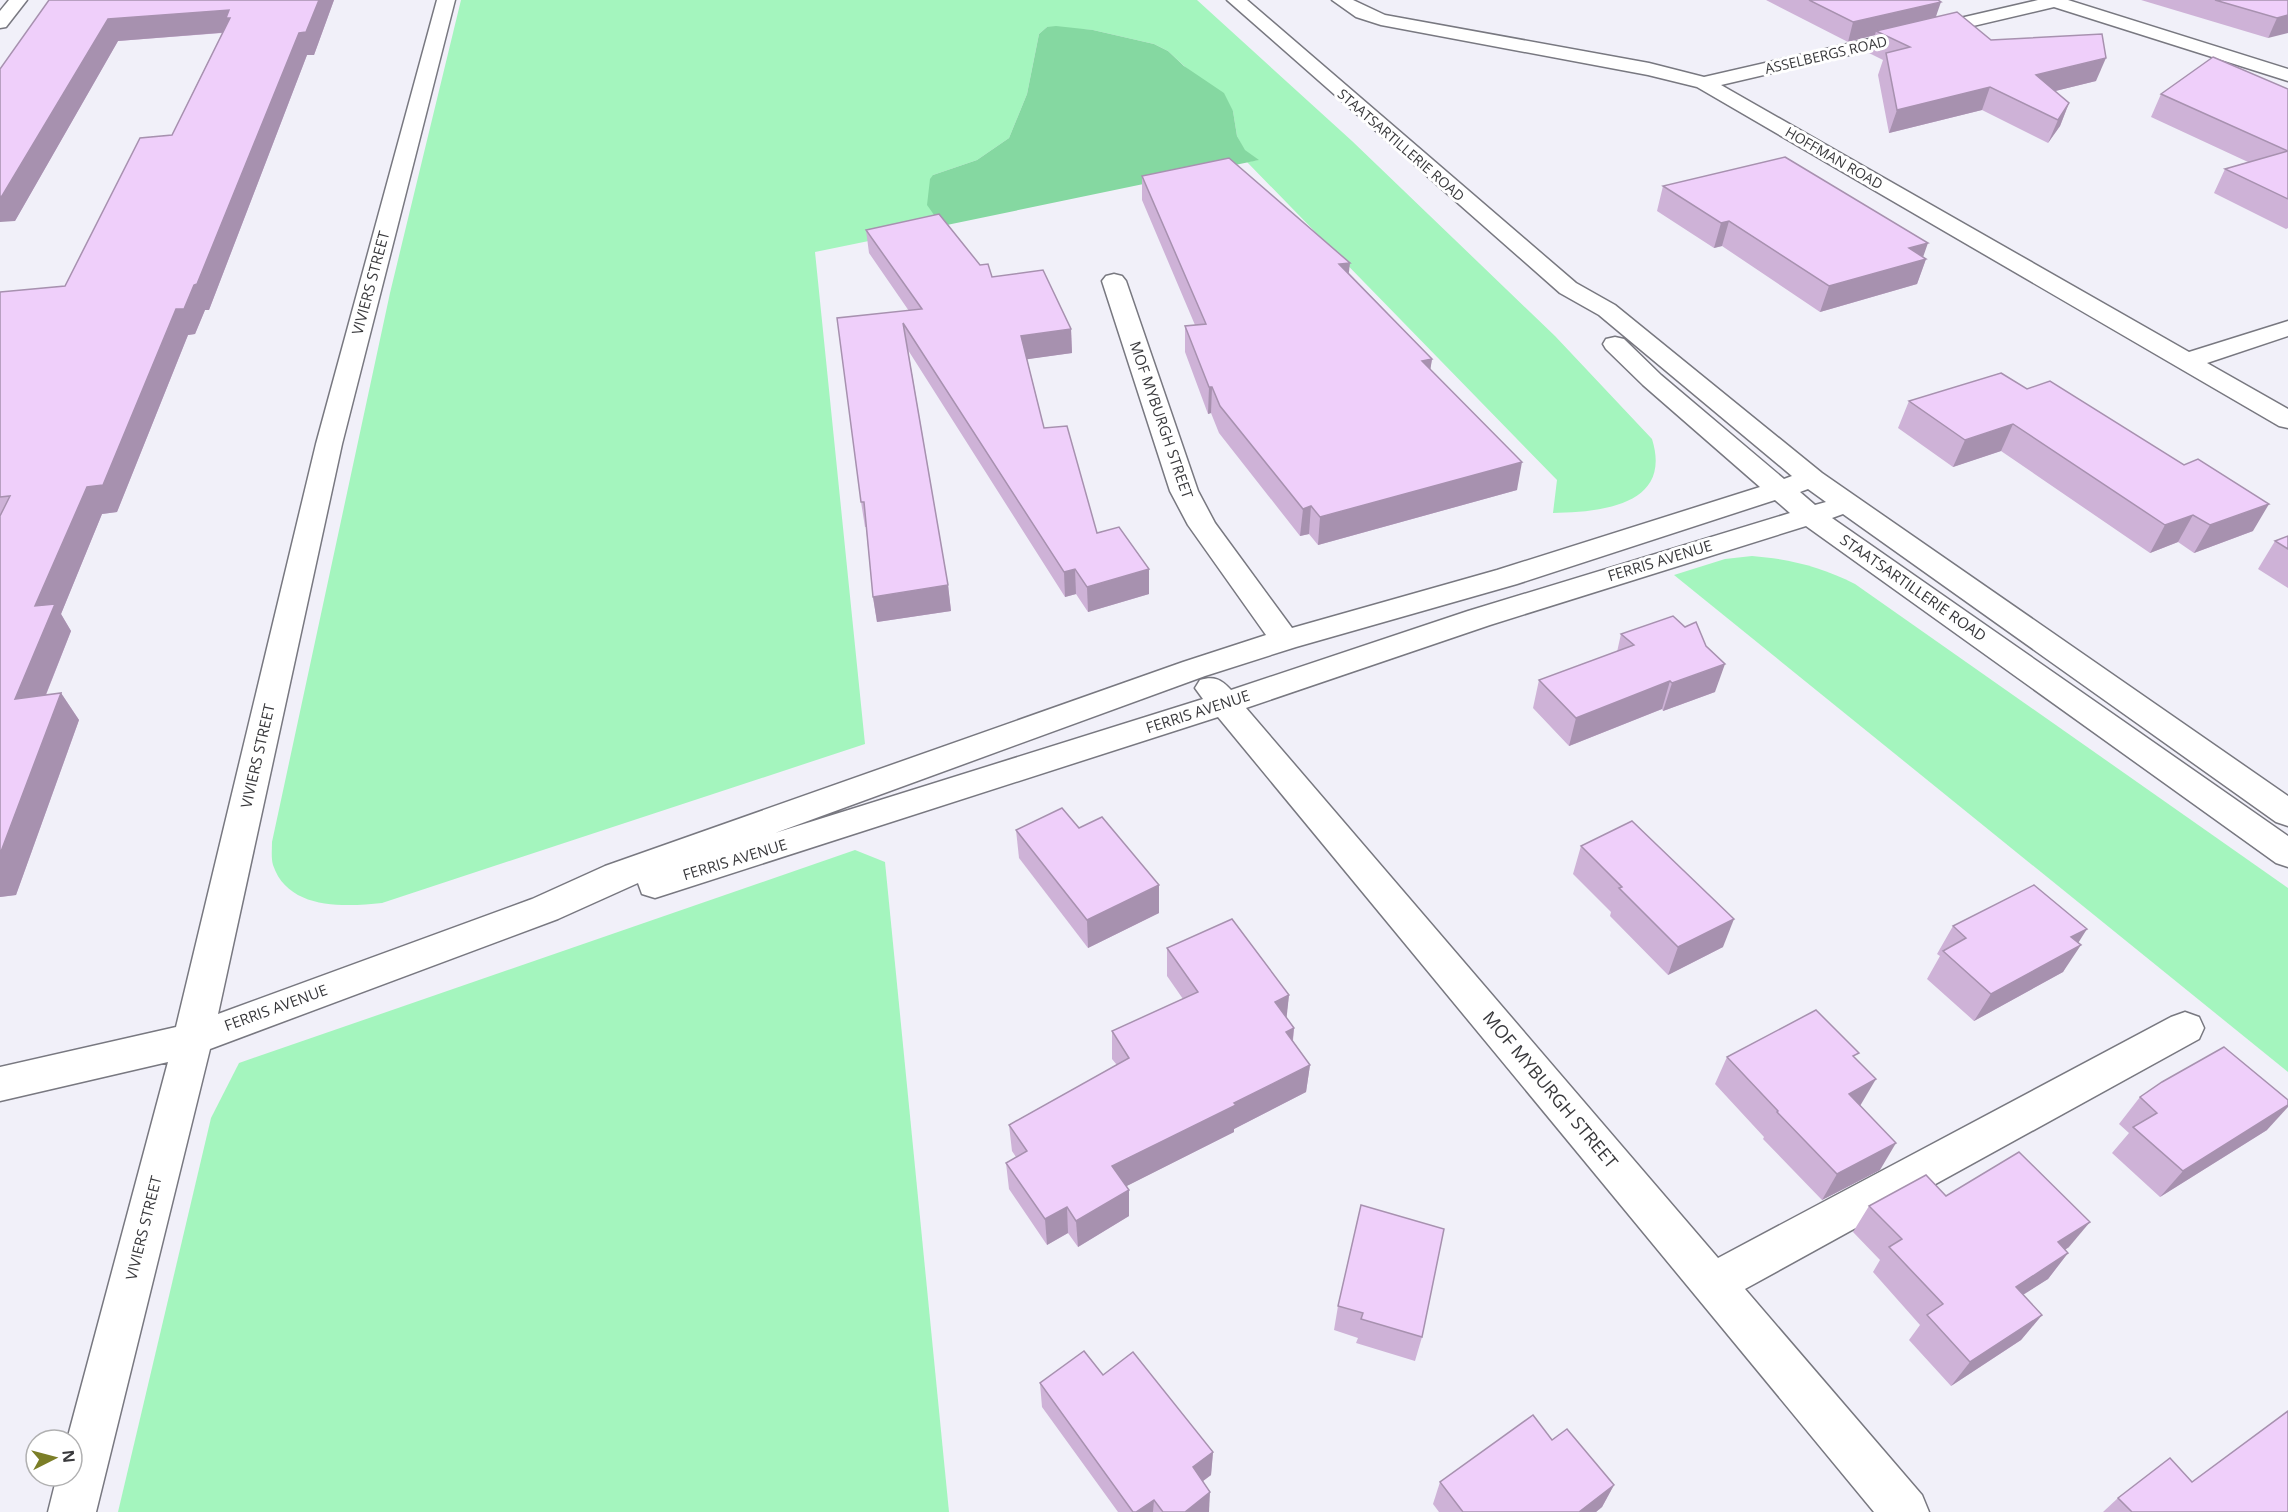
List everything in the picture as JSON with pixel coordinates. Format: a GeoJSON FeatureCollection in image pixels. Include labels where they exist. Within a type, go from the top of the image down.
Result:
{"type":"FeatureCollection","features":[{"type":"Feature","properties":{"kind":"street"},"geometry":{"type":"LineString","coordinates":[[0,23],[18,0]]}},
{"type":"Feature","properties":{"kind":"street","name":"VIVIERS STREET"},"geometry":{"type":"LineString","coordinates":[[72,1512],[193,1039],[329,444],[446,0]]}},
{"type":"Feature","properties":{"kind":"street","name":"STAATSARTILLERIE ROAD"},"geometry":{"type":"LineString","coordinates":[[1236,0],[1568,288],[1607,310],[1812,479],[2288,813]]}},
{"type":"Feature","properties":{"kind":"street","name":"HOFFMAN ROAD"},"geometry":{"type":"LineString","coordinates":[[1341,0],[1362,13],[1381,20],[1649,69],[1704,83],[2288,420]]}},
{"type":"Feature","properties":{"kind":"street"},"geometry":{"type":"LineString","coordinates":[[2051,1],[2288,75]]}},
{"type":"Feature","properties":{"kind":"street","name":"ASSELBERGS ROAD"},"geometry":{"type":"LineString","coordinates":[[1704,83],[2051,1]]}},
{"type":"Feature","properties":{"kind":"street","name":"MOF MYBURGH STREET"},"geometry":{"type":"LineString","coordinates":[[1114,281],[1184,491],[1202,525],[1285,640]]}},
{"type":"Feature","properties":{"kind":"street","name":"STAATSARTILLERIE ROAD"},"geometry":{"type":"LineString","coordinates":[[1568,288],[1587,318],[1644,372],[1811,516],[2288,854]]}},
{"type":"Feature","properties":{"kind":"street"},"geometry":{"type":"LineString","coordinates":[[2187,361],[2288,328]]}},
{"type":"Feature","properties":{"kind":"street","name":"FERRIS AVENUE"},"geometry":{"type":"LineString","coordinates":[[0,1084],[122,1058],[193,1039],[545,909],[618,876],[1194,669],[1285,640],[1507,577],[1812,479]]}},
{"type":"Feature","properties":{"kind":"street","name":"FERRIS AVENUE"},"geometry":{"type":"LineString","coordinates":[[545,909],[636,890],[1224,704],[1479,618],[1847,504]]}},
{"type":"Feature","properties":{"kind":"street","name":"MOF MYBURGH STREET"},"geometry":{"type":"LineString","coordinates":[[1194,669],[1905,1512]]}},
{"type":"Feature","properties":{"kind":"street"},"geometry":{"type":"LineString","coordinates":[[1713,1283],[2186,1028]]}},
{"type":"Feature","properties":{"kind":"green space"},"geometry":{"type":"Polygon","coordinates":[[[461,0],[1197,0],[1352,141],[1555,336],[1652,439],[1656,461],[1652,479],[1642,492],[1628,501],[1611,507],[1553,513],[1557,480],[1247,162],[1258,160],[1244,150],[1237,136],[1233,111],[1168,51],[1154,44],[1093,30],[1047,27],[1039,34],[1027,94],[1009,138],[977,160],[933,175],[942,226],[815,252],[865,744],[382,903],[335,905],[304,898],[280,880],[272,862],[272,842],[390,293],[461,0]]]}},
{"type":"Feature","properties":{"kind":"green space"},"geometry":{"type":"Polygon","coordinates":[[[1047,27],[1093,30],[1154,44],[1168,51],[1184,66],[1224,93],[1233,111],[1237,136],[1245,150],[1259,160],[942,226],[927,205],[930,179],[933,175],[977,160],[1009,138],[1027,94],[1039,34],[1047,27]]]}},
{"type":"Feature","properties":{"kind":"green space"},"geometry":{"type":"Polygon","coordinates":[[[1752,556],[1805,565],[1855,584],[2288,888],[2288,1072],[1674,575],[1725,559],[1752,556]]]}},
{"type":"Feature","properties":{"kind":"green space"},"geometry":{"type":"Polygon","coordinates":[[[855,850],[885,862],[949,1512],[118,1512],[211,1118],[239,1063],[855,850]]]}},
{"type":"Feature","properties":{"kind":"building"},"geometry":{"type":"Polygon","coordinates":[[[49,0],[319,0],[306,32],[299,33],[197,284],[194,285],[184,309],[176,309],[103,485],[87,487],[35,606],[55,604],[15,699],[61,693],[0,854],[0,516],[10,496],[0,497],[0,292],[65,286],[140,138],[172,135],[230,18],[226,18],[229,10],[108,19],[0,197],[0,69],[49,0]]]}},
{"type":"Feature","properties":{"kind":"building"},"geometry":{"type":"Polygon","coordinates":[[[1809,0],[1938,0],[1941,2],[1853,22],[1809,0]]]}},
{"type":"Feature","properties":{"kind":"building"},"geometry":{"type":"Polygon","coordinates":[[[2215,0],[2288,0],[2288,15],[2277,18],[2215,0]]]}},
{"type":"Feature","properties":{"kind":"building"},"geometry":{"type":"Polygon","coordinates":[[[1957,12],[1991,40],[2102,34],[2106,58],[2036,75],[2069,103],[2058,120],[1990,87],[1897,110],[1886,53],[1910,47],[1876,31],[1957,12]]]}},
{"type":"Feature","properties":{"kind":"building"},"geometry":{"type":"Polygon","coordinates":[[[2213,57],[2288,89],[2288,151],[2161,94],[2213,57]]]}},
{"type":"Feature","properties":{"kind":"building"},"geometry":{"type":"Polygon","coordinates":[[[2288,151],[2288,199],[2225,169],[2288,151]]]}},
{"type":"Feature","properties":{"kind":"building"},"geometry":{"type":"Polygon","coordinates":[[[1785,157],[1928,243],[1909,248],[1926,259],[1829,286],[1729,221],[1721,223],[1663,186],[1785,157]]]}},
{"type":"Feature","properties":{"kind":"building"},"geometry":{"type":"Polygon","coordinates":[[[1229,158],[1350,263],[1339,264],[1432,359],[1422,361],[1522,462],[1320,517],[1311,506],[1303,509],[1220,406],[1212,387],[1209,387],[1185,326],[1206,324],[1142,176],[1229,158]]]}},
{"type":"Feature","properties":{"kind":"building"},"geometry":{"type":"Polygon","coordinates":[[[939,214],[980,265],[988,264],[992,277],[1043,270],[1071,329],[1021,336],[1044,428],[1067,426],[1097,533],[1119,527],[1149,569],[1087,587],[1075,569],[1064,572],[903,323],[948,585],[873,597],[864,502],[861,502],[837,318],[922,309],[866,230],[939,214]]]}},
{"type":"Feature","properties":{"kind":"building"},"geometry":{"type":"Polygon","coordinates":[[[2001,373],[2027,389],[2050,381],[2184,465],[2198,459],[2269,504],[2210,525],[2193,515],[2165,525],[2013,424],[1965,440],[1909,401],[2001,373]]]}},
{"type":"Feature","properties":{"kind":"building"},"geometry":{"type":"Polygon","coordinates":[[[2288,536],[2288,549],[2275,541],[2288,536]]]}},
{"type":"Feature","properties":{"kind":"building"},"geometry":{"type":"Polygon","coordinates":[[[1673,616],[1685,627],[1696,622],[1706,646],[1725,664],[1672,683],[1670,681],[1576,718],[1539,680],[1634,645],[1621,634],[1673,616]]]}},
{"type":"Feature","properties":{"kind":"building"},"geometry":{"type":"Polygon","coordinates":[[[1062,808],[1079,828],[1102,817],[1159,885],[1087,920],[1016,830],[1062,808]]]}},
{"type":"Feature","properties":{"kind":"building"},"geometry":{"type":"Polygon","coordinates":[[[1632,821],[1734,919],[1678,947],[1581,846],[1632,821]]]}},
{"type":"Feature","properties":{"kind":"building"},"geometry":{"type":"Polygon","coordinates":[[[2034,885],[2087,929],[2071,937],[2081,945],[1991,994],[1943,951],[1966,938],[1953,926],[2034,885]]]}},
{"type":"Feature","properties":{"kind":"building"},"geometry":{"type":"Polygon","coordinates":[[[1232,919],[1289,995],[1275,1002],[1294,1028],[1286,1032],[1310,1065],[1234,1103],[1236,1105],[1112,1166],[1129,1190],[1076,1221],[1067,1207],[1045,1219],[1006,1163],[1027,1151],[1009,1125],[1129,1058],[1112,1031],[1198,992],[1167,948],[1232,919]]]}},
{"type":"Feature","properties":{"kind":"building"},"geometry":{"type":"Polygon","coordinates":[[[1816,1010],[1859,1053],[1853,1056],[1876,1079],[1849,1094],[1896,1143],[1837,1174],[1727,1057],[1816,1010]]]}},
{"type":"Feature","properties":{"kind":"building"},"geometry":{"type":"Polygon","coordinates":[[[2224,1047],[2288,1100],[2288,1105],[2183,1171],[2133,1127],[2157,1113],[2140,1097],[2224,1047]]]}},
{"type":"Feature","properties":{"kind":"building"},"geometry":{"type":"Polygon","coordinates":[[[2019,1152],[2090,1222],[2058,1242],[2068,1253],[2016,1287],[2042,1315],[1970,1362],[1927,1315],[1943,1304],[1889,1247],[1902,1239],[1869,1206],[1926,1175],[1946,1196],[2019,1152]]]}},
{"type":"Feature","properties":{"kind":"building"},"geometry":{"type":"Polygon","coordinates":[[[1361,1205],[1444,1229],[1422,1337],[1361,1319],[1363,1313],[1338,1306],[1361,1205]]]}},
{"type":"Feature","properties":{"kind":"building"},"geometry":{"type":"Polygon","coordinates":[[[1084,1351],[1103,1375],[1133,1352],[1213,1452],[1193,1467],[1210,1492],[1185,1512],[1163,1512],[1154,1500],[1133,1512],[1040,1383],[1084,1351]]]}},
{"type":"Feature","properties":{"kind":"building"},"geometry":{"type":"Polygon","coordinates":[[[2288,1411],[2288,1512],[2132,1512],[2118,1498],[2170,1458],[2192,1482],[2288,1411]]]}},
{"type":"Feature","properties":{"kind":"building"},"geometry":{"type":"Polygon","coordinates":[[[1533,1415],[1552,1440],[1567,1429],[1614,1485],[1579,1512],[1463,1512],[1440,1482],[1533,1415]]]}}]}
